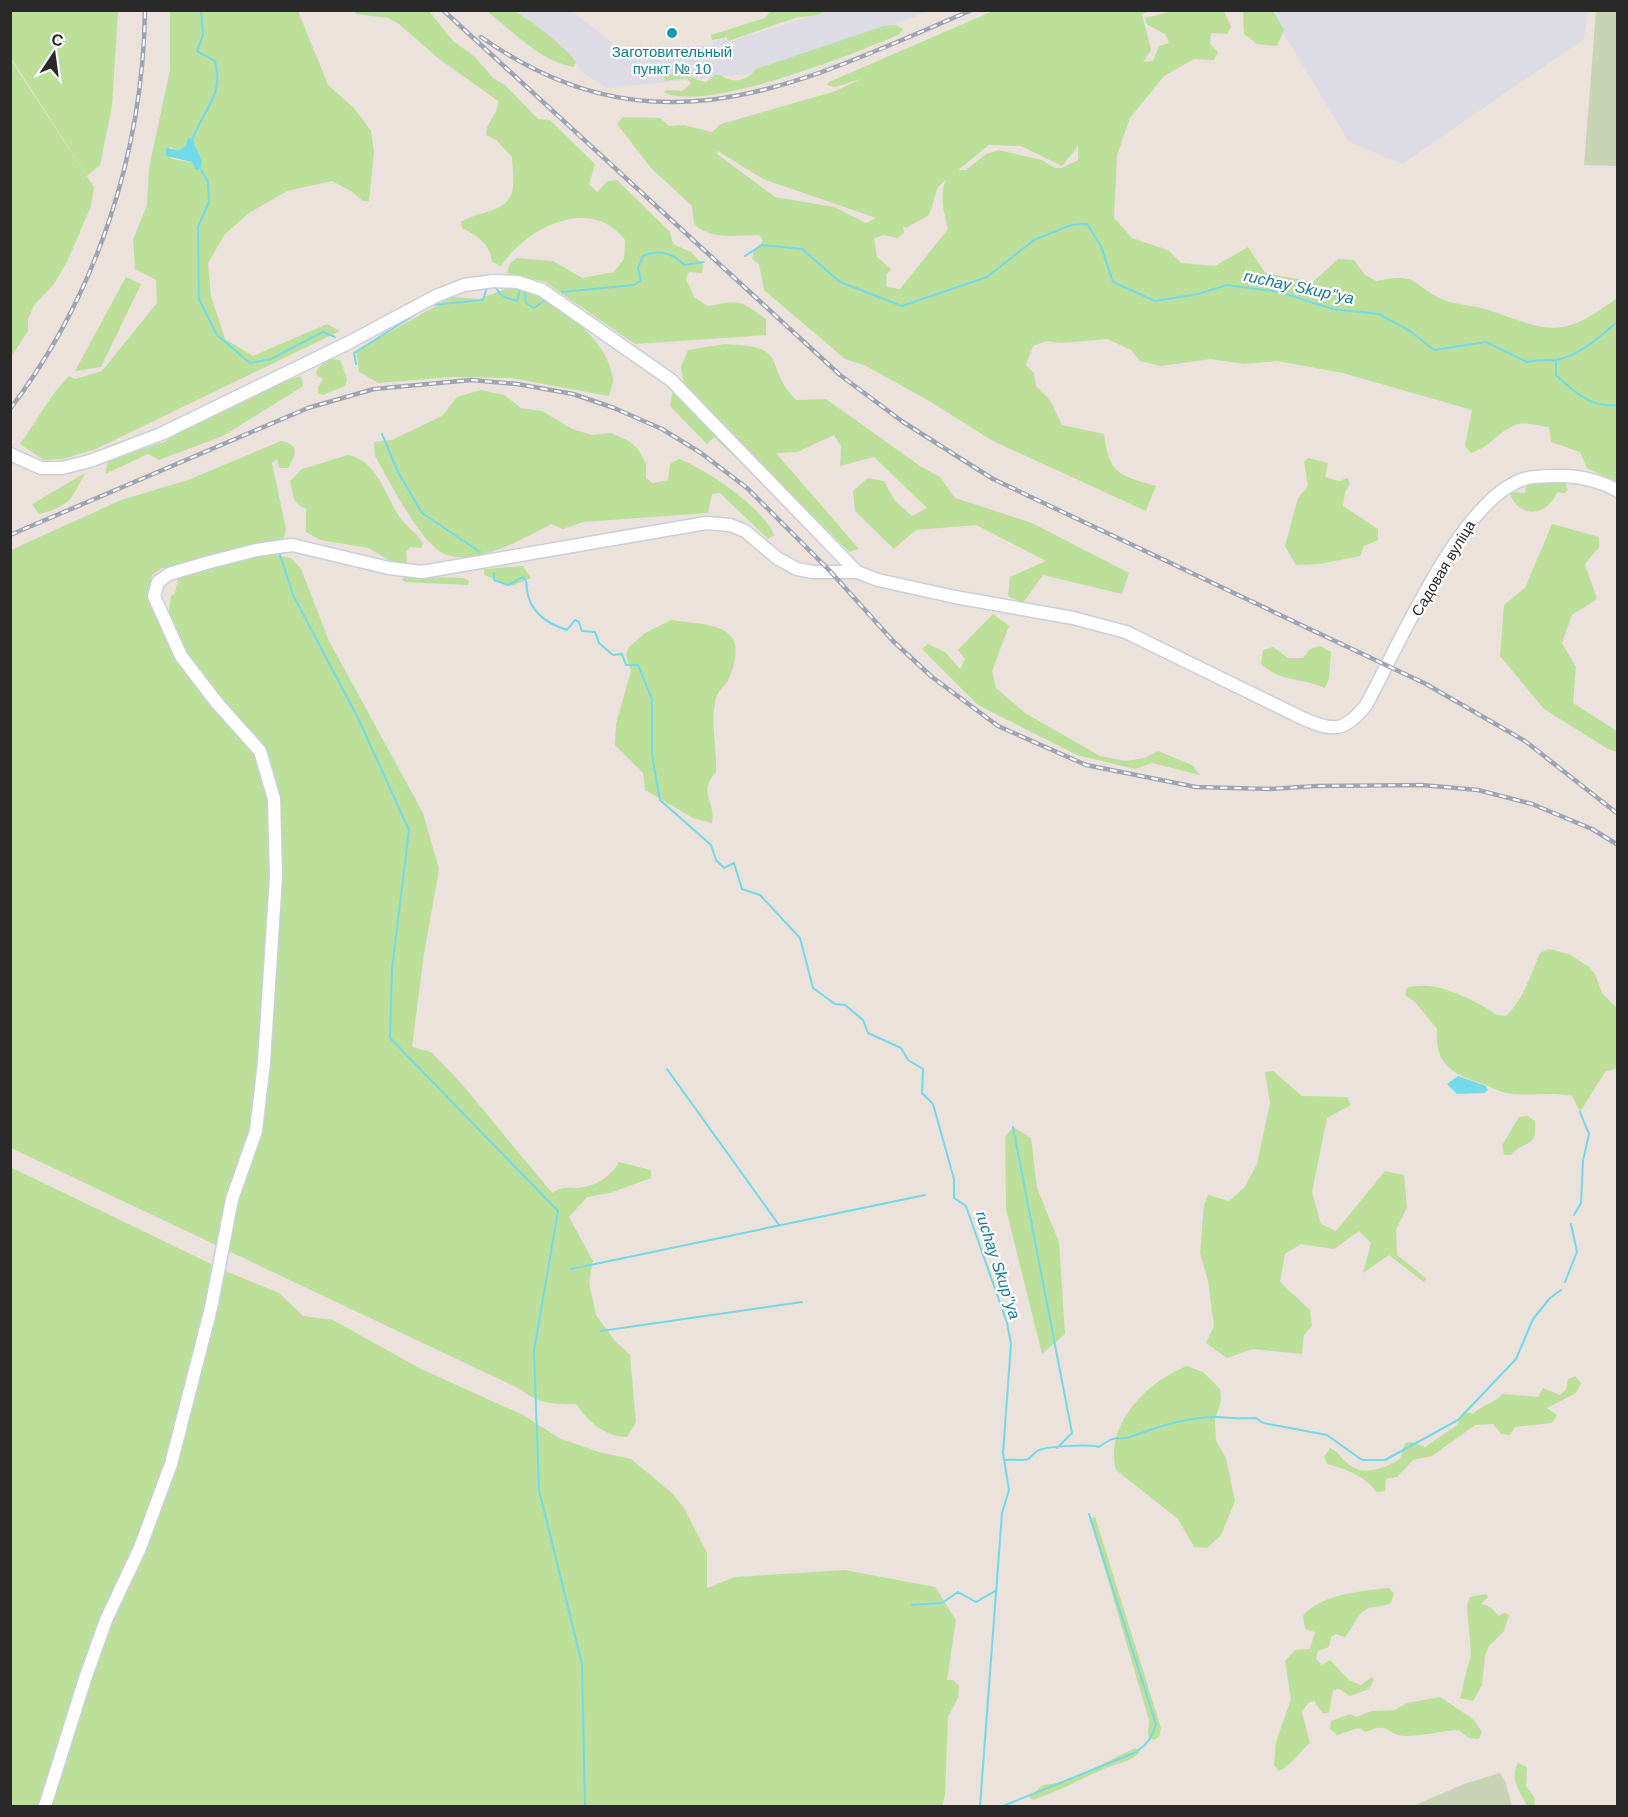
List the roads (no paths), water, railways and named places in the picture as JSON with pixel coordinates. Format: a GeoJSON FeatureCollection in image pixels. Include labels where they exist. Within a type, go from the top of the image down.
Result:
{"type":"FeatureCollection","features":[{"type":"Feature","properties":{"kind":"street"},"geometry":{"type":"LineString","coordinates":[[10,454],[41,468],[62,468],[118,452],[161,434],[348,343],[436,296],[464,285],[494,281],[518,282],[542,290],[671,380],[857,572]]}},
{"type":"Feature","properties":{"kind":"street","name":"Садовая вуліца"},"geometry":{"type":"LineString","coordinates":[[857,572],[878,580],[1073,618],[1126,632],[1317,725],[1344,727],[1354,720],[1366,705],[1424,596],[1464,530],[1499,493],[1524,479],[1553,476],[1595,480],[1617,491]]}},
{"type":"Feature","properties":{"kind":"street"},"geometry":{"type":"LineString","coordinates":[[45,1806],[106,1620],[140,1548],[171,1464],[211,1308],[232,1199],[256,1131],[264,1062],[276,876],[274,799],[260,751],[217,703],[181,656],[154,596],[158,582],[169,574],[206,563],[292,545],[389,568],[422,572],[706,523],[730,525],[745,531],[777,558],[797,568],[813,572],[857,572]]}},
{"type":"Feature","properties":{"kind":"water"},"geometry":{"type":"Polygon","coordinates":[[[188,138],[192,138],[202,161],[200,169],[196,170],[192,162],[166,156],[166,148],[179,150],[186,146],[188,138]]]}},
{"type":"Feature","properties":{"kind":"water"},"geometry":{"type":"Polygon","coordinates":[[[1458,1076],[1486,1086],[1488,1090],[1484,1093],[1457,1094],[1447,1084],[1458,1076]]]}},
{"type":"Feature","properties":{"kind":"waterway"},"geometry":{"type":"LineString","coordinates":[[192,141],[211,103],[217,84],[215,61],[197,51],[203,35],[201,10]]}},
{"type":"Feature","properties":{"kind":"waterway"},"geometry":{"type":"LineString","coordinates":[[200,168],[208,182],[209,202],[198,227],[199,299],[217,335],[250,363],[271,359],[323,332],[335,337]]}},
{"type":"Feature","properties":{"kind":"waterway","name":"ruchay Skup’’ya"},"geometry":{"type":"LineString","coordinates":[[745,256],[762,245],[802,249],[840,282],[902,306],[987,277],[1034,240],[1071,225],[1087,224],[1101,246],[1113,282],[1155,301],[1198,294],[1227,285],[1279,292],[1333,309],[1379,314],[1410,331],[1434,350],[1486,342],[1527,362],[1565,358],[1589,345],[1618,321]]}},
{"type":"Feature","properties":{"kind":"waterway","name":"ruchay Skup’’ya"},"geometry":{"type":"LineString","coordinates":[[562,292],[634,285],[641,281],[638,268],[643,256],[654,253],[665,253],[675,257],[684,265],[704,262]]}},
{"type":"Feature","properties":{"kind":"waterway","name":"ruchay Skup’’ya"},"geometry":{"type":"LineString","coordinates":[[431,305],[483,300],[487,287]]}},
{"type":"Feature","properties":{"kind":"waterway","name":"ruchay Skup’’ya"},"geometry":{"type":"LineString","coordinates":[[495,287],[502,296],[517,301],[520,290],[525,290],[526,303],[534,308],[544,301]]}},
{"type":"Feature","properties":{"kind":"waterway","name":"ruchay Skup’’ya"},"geometry":{"type":"LineString","coordinates":[[356,364],[354,353],[416,314]]}},
{"type":"Feature","properties":{"kind":"waterway"},"geometry":{"type":"LineString","coordinates":[[1556,360],[1556,375],[1577,393],[1599,404],[1618,405]]}},
{"type":"Feature","properties":{"kind":"waterway","name":"ruchay Skup’’ya"},"geometry":{"type":"LineString","coordinates":[[382,434],[398,472],[422,513],[480,552]]}},
{"type":"Feature","properties":{"kind":"waterway"},"geometry":{"type":"LineString","coordinates":[[279,552],[293,595],[358,718],[409,830],[392,969],[390,1038],[558,1211],[534,1351],[539,1490],[582,1664],[585,1806]]}},
{"type":"Feature","properties":{"kind":"waterway","name":"ruchay Skup’’ya"},"geometry":{"type":"LineString","coordinates":[[494,573],[494,580],[508,585],[523,577],[532,605],[547,621],[567,630],[575,620],[579,622],[582,631],[595,632],[599,643],[613,655],[622,654],[626,665],[638,665],[652,699],[652,755],[660,800],[711,845],[716,860],[724,868],[734,863],[742,889],[760,895],[800,938],[813,988],[835,1004],[845,1005],[863,1020],[868,1033],[901,1048],[908,1060],[923,1069],[922,1093],[933,1104],[954,1179],[954,1198],[966,1206],[1007,1323],[1011,1344],[1003,1453],[1009,1490],[1002,1513],[980,1806]]}},
{"type":"Feature","properties":{"kind":"waterway"},"geometry":{"type":"LineString","coordinates":[[667,1069],[779,1225]]}},
{"type":"Feature","properties":{"kind":"waterway"},"geometry":{"type":"LineString","coordinates":[[1574,1215],[1581,1203],[1583,1161],[1589,1134],[1580,1112]]}},
{"type":"Feature","properties":{"kind":"waterway"},"geometry":{"type":"LineString","coordinates":[[1013,1127],[1072,1433],[1057,1448]]}},
{"type":"Feature","properties":{"kind":"waterway"},"geometry":{"type":"LineString","coordinates":[[571,1269],[925,1195]]}},
{"type":"Feature","properties":{"kind":"waterway"},"geometry":{"type":"LineString","coordinates":[[1565,1282],[1577,1252],[1571,1224]]}},
{"type":"Feature","properties":{"kind":"waterway"},"geometry":{"type":"LineString","coordinates":[[1004,1460],[1028,1459],[1039,1450],[1052,1447],[1099,1447],[1114,1439],[1128,1438],[1175,1422],[1219,1417],[1256,1418],[1263,1423],[1327,1435],[1362,1460],[1385,1460],[1458,1420],[1516,1359],[1533,1319],[1550,1298],[1561,1290]]}},
{"type":"Feature","properties":{"kind":"waterway"},"geometry":{"type":"LineString","coordinates":[[601,1331],[802,1302]]}},
{"type":"Feature","properties":{"kind":"waterway"},"geometry":{"type":"LineString","coordinates":[[1003,1806],[1134,1753],[1148,1741],[1156,1724],[1089,1514]]}},
{"type":"Feature","properties":{"kind":"waterway"},"geometry":{"type":"LineString","coordinates":[[912,1605],[942,1603],[958,1592],[976,1602],[995,1591]]}},
{"type":"Feature","properties":{"kind":"railway"},"geometry":{"type":"LineString","coordinates":[[10,409],[41,365],[68,319],[109,220],[124,169],[135,116],[142,63],[145,10]]}},
{"type":"Feature","properties":{"kind":"railway"},"geometry":{"type":"LineString","coordinates":[[443,10],[840,375],[903,422],[993,479],[1426,684],[1525,741],[1618,814]]}},
{"type":"Feature","properties":{"kind":"railway"},"geometry":{"type":"LineString","coordinates":[[481,37],[545,74],[607,95],[667,102],[727,97],[786,83],[846,63],[972,10]]}},
{"type":"Feature","properties":{"kind":"railway"},"geometry":{"type":"LineString","coordinates":[[10,535],[308,408],[374,389],[471,380],[517,384],[573,394],[614,408],[662,429],[701,453],[747,488],[830,571],[893,641],[932,677],[998,726],[1086,765],[1196,787],[1270,789],[1422,785],[1478,790],[1532,804],[1592,829],[1618,845]]}},
{"type":"Feature","properties":{"kind":"place","name":"Заготовительный пункт № 10"},"geometry":{"type":"Point","coordinates":[672,33]}}]}
